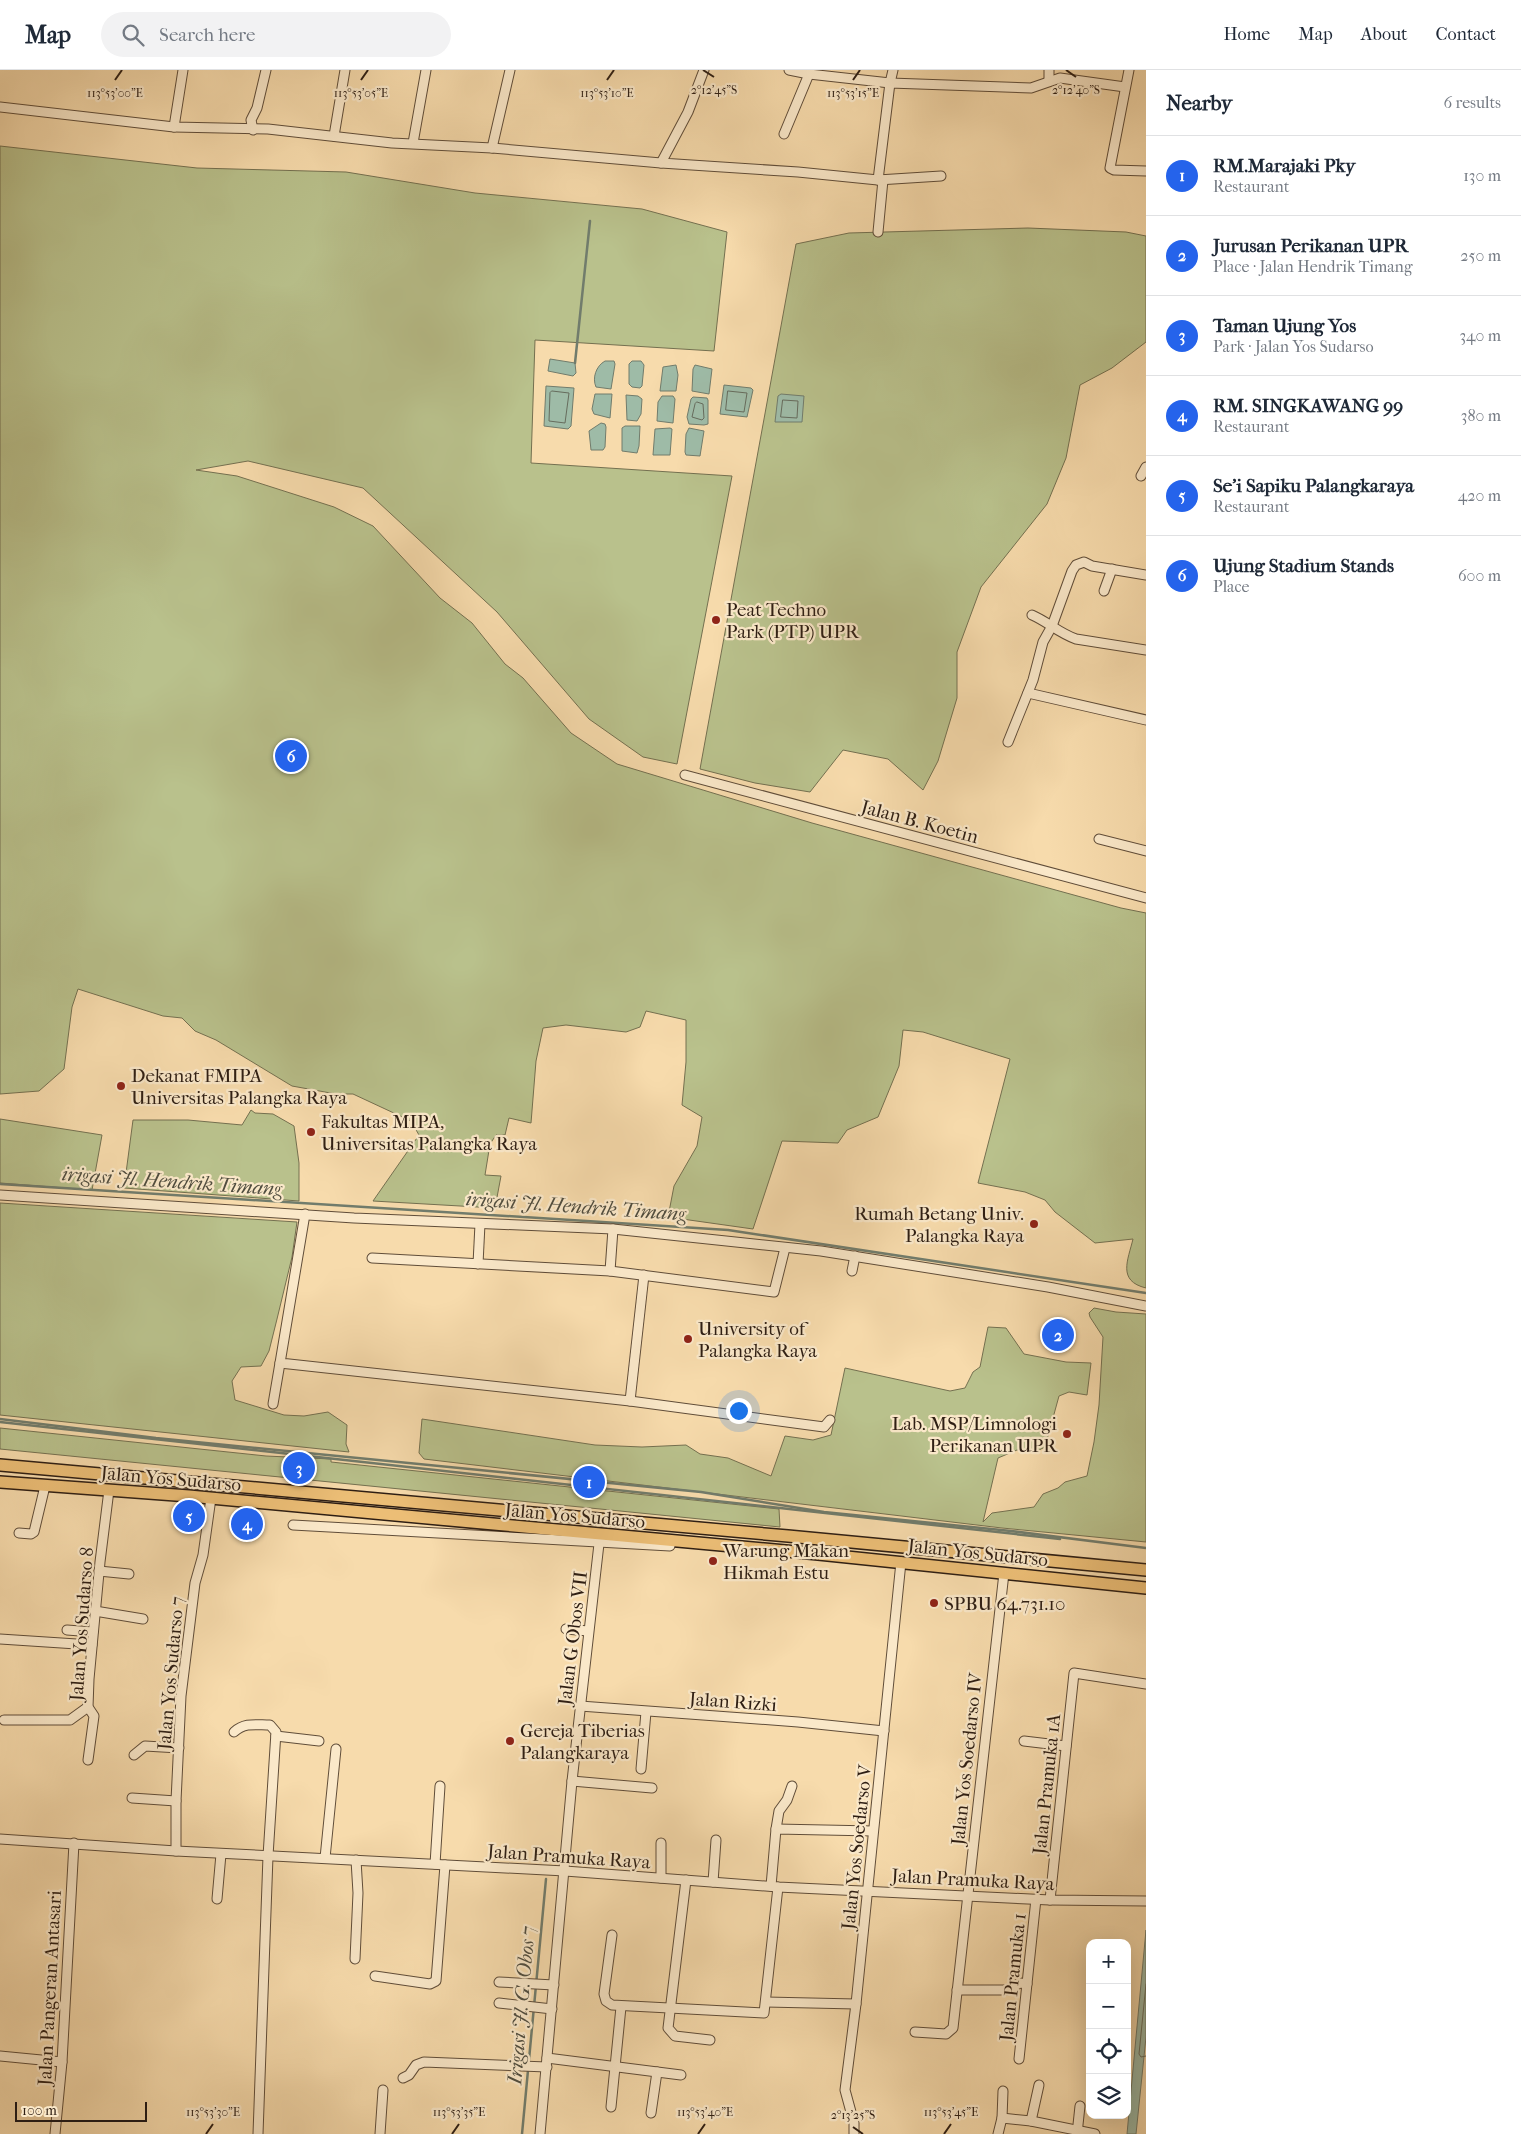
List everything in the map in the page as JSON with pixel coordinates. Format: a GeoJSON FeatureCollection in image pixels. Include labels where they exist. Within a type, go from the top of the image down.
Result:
{"type":"FeatureCollection","features":[{"type":"Feature","properties":{"kind":"main road","name":"Jalan Yos Sudarso"},"geometry":{"type":"LineString","coordinates":[[0,1465],[1146,1570]]}},
{"type":"Feature","properties":{"kind":"main road","name":"Jalan Yos Sudarso"},"geometry":{"type":"LineString","coordinates":[[0,1482],[189,1496],[786,1551],[1146,1588]]}},
{"type":"Feature","properties":{"kind":"main road"},"geometry":{"type":"LineString","coordinates":[[406,1517],[407,1502]]}},
{"type":"Feature","properties":{"kind":"main road"},"geometry":{"type":"LineString","coordinates":[[786,1551],[788,1536]]}},
{"type":"Feature","properties":{"kind":"main road"},"geometry":{"type":"LineString","coordinates":[[1054,1578],[1056,1561]]}},
{"type":"Feature","properties":{"kind":"street"},"geometry":{"type":"LineString","coordinates":[[174,127],[183,70]]}},
{"type":"Feature","properties":{"kind":"street"},"geometry":{"type":"LineString","coordinates":[[254,130],[251,120],[257,108],[266,70]]}},
{"type":"Feature","properties":{"kind":"street"},"geometry":{"type":"LineString","coordinates":[[334,136],[345,70]]}},
{"type":"Feature","properties":{"kind":"street"},"geometry":{"type":"LineString","coordinates":[[413,143],[426,70]]}},
{"type":"Feature","properties":{"kind":"street"},"geometry":{"type":"LineString","coordinates":[[492,148],[510,70]]}},
{"type":"Feature","properties":{"kind":"street"},"geometry":{"type":"LineString","coordinates":[[661,163],[688,112],[704,70]]}},
{"type":"Feature","properties":{"kind":"street"},"geometry":{"type":"LineString","coordinates":[[789,70],[890,83],[1031,88],[1060,78],[1125,87]]}},
{"type":"Feature","properties":{"kind":"street"},"geometry":{"type":"LineString","coordinates":[[878,232],[880,180],[893,70]]}},
{"type":"Feature","properties":{"kind":"street"},"geometry":{"type":"LineString","coordinates":[[1049,70],[1049,81]]}},
{"type":"Feature","properties":{"kind":"street"},"geometry":{"type":"LineString","coordinates":[[1129,70],[1110,168],[1114,170],[1146,171]]}},
{"type":"Feature","properties":{"kind":"street"},"geometry":{"type":"LineString","coordinates":[[784,134],[809,74]]}},
{"type":"Feature","properties":{"kind":"street"},"geometry":{"type":"LineString","coordinates":[[0,107],[174,127],[268,129],[413,143],[880,180],[941,176]]}},
{"type":"Feature","properties":{"kind":"street"},"geometry":{"type":"LineString","coordinates":[[1141,476],[1146,467]]}},
{"type":"Feature","properties":{"kind":"street"},"geometry":{"type":"LineString","coordinates":[[1008,742],[1028,693],[1043,642],[1052,626],[1069,578],[1076,565],[1084,562],[1092,566],[1146,575]]}},
{"type":"Feature","properties":{"kind":"street"},"geometry":{"type":"LineString","coordinates":[[1104,591],[1112,569]]}},
{"type":"Feature","properties":{"kind":"street"},"geometry":{"type":"LineString","coordinates":[[1032,616],[1048,622],[1065,635],[1146,650]]}},
{"type":"Feature","properties":{"kind":"street"},"geometry":{"type":"LineString","coordinates":[[1028,693],[1146,720]]}},
{"type":"Feature","properties":{"kind":"street","name":"Jalan B. Koetin"},"geometry":{"type":"LineString","coordinates":[[685,775],[1146,898]]}},
{"type":"Feature","properties":{"kind":"street"},"geometry":{"type":"LineString","coordinates":[[1099,839],[1146,851]]}},
{"type":"Feature","properties":{"kind":"street"},"geometry":{"type":"LineString","coordinates":[[0,1195],[354,1218],[613,1229],[855,1256],[1048,1287],[1146,1306]]}},
{"type":"Feature","properties":{"kind":"street"},"geometry":{"type":"LineString","coordinates":[[273,1404],[305,1214]]}},
{"type":"Feature","properties":{"kind":"street"},"geometry":{"type":"LineString","coordinates":[[478,1264],[480,1224]]}},
{"type":"Feature","properties":{"kind":"street"},"geometry":{"type":"LineString","coordinates":[[610,1272],[613,1229]]}},
{"type":"Feature","properties":{"kind":"street"},"geometry":{"type":"LineString","coordinates":[[372,1258],[610,1272],[774,1292],[784,1248]]}},
{"type":"Feature","properties":{"kind":"street"},"geometry":{"type":"LineString","coordinates":[[852,1271],[855,1256]]}},
{"type":"Feature","properties":{"kind":"street"},"geometry":{"type":"LineString","coordinates":[[630,1401],[644,1275]]}},
{"type":"Feature","properties":{"kind":"street"},"geometry":{"type":"LineString","coordinates":[[280,1363],[630,1401],[824,1427],[830,1420]]}},
{"type":"Feature","properties":{"kind":"street"},"geometry":{"type":"LineString","coordinates":[[19,1533],[31,1534],[34,1532],[45,1486]]}},
{"type":"Feature","properties":{"kind":"street","name":"Jalan Yos Sudarso 8"},"geometry":{"type":"LineString","coordinates":[[88,1760],[94,1716],[88,1707],[93,1632],[109,1490]]}},
{"type":"Feature","properties":{"kind":"street"},"geometry":{"type":"LineString","coordinates":[[189,1496],[189,1513]]}},
{"type":"Feature","properties":{"kind":"street","name":"Jalan Yos Sudarso 7"},"geometry":{"type":"LineString","coordinates":[[176,1852],[176,1801],[181,1696],[195,1583],[202,1555],[211,1498]]}},
{"type":"Feature","properties":{"kind":"street"},"geometry":{"type":"LineString","coordinates":[[293,1525],[818,1554]]}},
{"type":"Feature","properties":{"kind":"street","name":"Jalan G Obos VII"},"geometry":{"type":"LineString","coordinates":[[540,2134],[572,1781],[600,1535]]}},
{"type":"Feature","properties":{"kind":"street","name":"Jalan Yos Soedarso V"},"geometry":{"type":"LineString","coordinates":[[854,2134],[854,2123],[844,2090],[856,2004],[872,1831],[901,1562]]}},
{"type":"Feature","properties":{"kind":"street"},"geometry":{"type":"LineString","coordinates":[[99,1571],[128,1574]]}},
{"type":"Feature","properties":{"kind":"street","name":"Jalan Yos Soedarso IV"},"geometry":{"type":"LineString","coordinates":[[915,2032],[946,2034],[952,2030],[1004,1573]]}},
{"type":"Feature","properties":{"kind":"street"},"geometry":{"type":"LineString","coordinates":[[95,1612],[143,1619]]}},
{"type":"Feature","properties":{"kind":"street"},"geometry":{"type":"LineString","coordinates":[[566,1629],[588,1631]]}},
{"type":"Feature","properties":{"kind":"street"},"geometry":{"type":"LineString","coordinates":[[67,1630],[93,1632]]}},
{"type":"Feature","properties":{"kind":"street"},"geometry":{"type":"LineString","coordinates":[[0,1639],[92,1645]]}},
{"type":"Feature","properties":{"kind":"street","name":"Jalan Pramuka 1A"},"geometry":{"type":"LineString","coordinates":[[1050,1900],[1074,1672],[1146,1684]]}},
{"type":"Feature","properties":{"kind":"street","name":"Jalan Rizki"},"geometry":{"type":"LineString","coordinates":[[580,1706],[798,1722],[884,1731]]}},
{"type":"Feature","properties":{"kind":"street"},"geometry":{"type":"LineString","coordinates":[[4,1720],[70,1720],[88,1707]]}},
{"type":"Feature","properties":{"kind":"street"},"geometry":{"type":"LineString","coordinates":[[641,1769],[646,1712]]}},
{"type":"Feature","properties":{"kind":"street"},"geometry":{"type":"LineString","coordinates":[[234,1732],[245,1725],[270,1726],[274,1728],[276,1736],[268,1856],[258,2134]]}},
{"type":"Feature","properties":{"kind":"street"},"geometry":{"type":"LineString","coordinates":[[276,1736],[319,1741]]}},
{"type":"Feature","properties":{"kind":"street"},"geometry":{"type":"LineString","coordinates":[[1024,1741],[1066,1746]]}},
{"type":"Feature","properties":{"kind":"street"},"geometry":{"type":"LineString","coordinates":[[134,1755],[145,1746],[179,1748]]}},
{"type":"Feature","properties":{"kind":"street"},"geometry":{"type":"LineString","coordinates":[[325,1858],[336,1749]]}},
{"type":"Feature","properties":{"kind":"street"},"geometry":{"type":"LineString","coordinates":[[572,1781],[652,1788]]}},
{"type":"Feature","properties":{"kind":"street"},"geometry":{"type":"LineString","coordinates":[[375,1976],[430,1984],[436,1981],[440,1864],[440,1786]]}},
{"type":"Feature","properties":{"kind":"street"},"geometry":{"type":"LineString","coordinates":[[612,1935],[604,1997],[609,2004],[621,2007],[764,2014],[774,1887],[776,1829],[779,1811],[787,1800],[792,1786]]}},
{"type":"Feature","properties":{"kind":"street"},"geometry":{"type":"LineString","coordinates":[[132,1798],[176,1801]]}},
{"type":"Feature","properties":{"kind":"street"},"geometry":{"type":"LineString","coordinates":[[776,1829],[872,1831]]}},
{"type":"Feature","properties":{"kind":"street"},"geometry":{"type":"LineString","coordinates":[[0,1839],[176,1852],[268,1856]]}},
{"type":"Feature","properties":{"kind":"street"},"geometry":{"type":"LineString","coordinates":[[713,1882],[716,1840]]}},
{"type":"Feature","properties":{"kind":"street","name":"Jalan Pangeran Antasari"},"geometry":{"type":"LineString","coordinates":[[56,2134],[62,2062],[74,1843]]}},
{"type":"Feature","properties":{"kind":"street"},"geometry":{"type":"LineString","coordinates":[[661,1843],[661,1878]]}},
{"type":"Feature","properties":{"kind":"street"},"geometry":{"type":"LineString","coordinates":[[217,1899],[221,1854]]}},
{"type":"Feature","properties":{"kind":"street","name":"Jalan Pramuka Raya"},"geometry":{"type":"LineString","coordinates":[[268,1856],[565,1871],[774,1887],[1050,1900],[1146,1901]]}},
{"type":"Feature","properties":{"kind":"street"},"geometry":{"type":"LineString","coordinates":[[355,1958],[358,1893],[356,1860]]}},
{"type":"Feature","properties":{"kind":"street"},"geometry":{"type":"LineString","coordinates":[[686,1880],[668,2028],[672,2034],[679,2037],[710,2040]]}},
{"type":"Feature","properties":{"kind":"street","name":"Jalan Pramuka 1"},"geometry":{"type":"LineString","coordinates":[[1019,2059],[1036,1899]]}},
{"type":"Feature","properties":{"kind":"street"},"geometry":{"type":"LineString","coordinates":[[499,1982],[554,1985]]}},
{"type":"Feature","properties":{"kind":"street"},"geometry":{"type":"LineString","coordinates":[[957,1990],[1007,1990],[1020,1984],[1027,1984]]}},
{"type":"Feature","properties":{"kind":"street"},"geometry":{"type":"LineString","coordinates":[[766,2002],[856,2004]]}},
{"type":"Feature","properties":{"kind":"street"},"geometry":{"type":"LineString","coordinates":[[499,2004],[552,2009]]}},
{"type":"Feature","properties":{"kind":"street"},"geometry":{"type":"LineString","coordinates":[[611,2107],[621,2007]]}},
{"type":"Feature","properties":{"kind":"street"},"geometry":{"type":"LineString","coordinates":[[0,2056],[62,2062]]}},
{"type":"Feature","properties":{"kind":"street"},"geometry":{"type":"LineString","coordinates":[[403,2078],[409,2075],[416,2065],[424,2062],[547,2062],[616,2067],[681,2075]]}},
{"type":"Feature","properties":{"kind":"street"},"geometry":{"type":"LineString","coordinates":[[651,2113],[657,2072]]}},
{"type":"Feature","properties":{"kind":"street"},"geometry":{"type":"LineString","coordinates":[[1031,2121],[1039,2085]]}},
{"type":"Feature","properties":{"kind":"street"},"geometry":{"type":"LineString","coordinates":[[380,2134],[383,2090]]}},
{"type":"Feature","properties":{"kind":"street"},"geometry":{"type":"LineString","coordinates":[[998,2134],[1002,2118],[1004,2091]]}},
{"type":"Feature","properties":{"kind":"street"},"geometry":{"type":"LineString","coordinates":[[1077,2132],[1080,2106]]}},
{"type":"Feature","properties":{"kind":"street"},"geometry":{"type":"LineString","coordinates":[[1002,2118],[1031,2121],[1077,2132],[1095,2134]]}},
{"type":"Feature","properties":{"kind":"green space"},"geometry":{"type":"Polygon","coordinates":[[[0,146],[197,168],[346,172],[475,193],[642,209],[727,232],[714,351],[535,340],[531,463],[732,476],[677,764],[643,757],[589,719],[497,612],[363,488],[248,461],[196,470],[237,476],[334,507],[373,526],[440,598],[472,623],[505,664],[523,678],[571,733],[617,764],[812,823],[1121,908],[1146,913],[1146,1288],[1137,1285],[1128,1275],[1127,1262],[1133,1239],[1095,1243],[1055,1212],[1045,1200],[1025,1192],[978,1183],[1010,1059],[923,1032],[903,1030],[899,1066],[878,1117],[847,1130],[838,1143],[782,1141],[753,1229],[668,1217],[674,1186],[697,1146],[702,1117],[682,1105],[686,1062],[686,1020],[646,1011],[640,1027],[626,1032],[566,1025],[543,1028],[536,1061],[531,1123],[509,1118],[505,1135],[496,1135],[490,1144],[485,1175],[501,1176],[495,1208],[373,1201],[419,1135],[411,1121],[353,1094],[336,1094],[292,1086],[216,1040],[195,1031],[182,1018],[163,1016],[78,989],[72,1007],[64,1069],[39,1091],[0,1094],[0,146]]]}},
{"type":"Feature","properties":{"kind":"green space"},"geometry":{"type":"Polygon","coordinates":[[[1028,228],[1126,232],[1146,236],[1146,342],[1112,368],[1080,385],[1066,458],[1047,504],[981,587],[957,652],[957,698],[938,761],[923,790],[888,759],[843,750],[810,792],[755,783],[700,769],[796,244],[849,233],[1028,228]]]}},
{"type":"Feature","properties":{"kind":"green space"},"geometry":{"type":"Polygon","coordinates":[[[251,1110],[255,1113],[273,1114],[294,1126],[299,1163],[299,1201],[124,1188],[133,1120],[188,1120],[242,1125],[251,1110]]]}},
{"type":"Feature","properties":{"kind":"green space"},"geometry":{"type":"Polygon","coordinates":[[[0,1119],[102,1135],[92,1190],[0,1183],[0,1119]]]}},
{"type":"Feature","properties":{"kind":"green space"},"geometry":{"type":"Polygon","coordinates":[[[0,1203],[297,1222],[292,1257],[269,1351],[261,1366],[241,1367],[232,1381],[235,1400],[284,1415],[304,1416],[328,1412],[347,1425],[346,1444],[349,1452],[0,1415],[0,1203]]]}},
{"type":"Feature","properties":{"kind":"green space"},"geometry":{"type":"Polygon","coordinates":[[[1094,1308],[1146,1314],[1146,1542],[1002,1528],[424,1459],[419,1453],[422,1419],[595,1445],[642,1447],[686,1445],[700,1454],[728,1458],[771,1476],[785,1436],[813,1440],[831,1435],[845,1368],[950,1391],[965,1388],[973,1372],[980,1367],[988,1327],[1006,1328],[1024,1354],[1066,1362],[1091,1363],[1087,1395],[1069,1392],[1059,1396],[1045,1447],[1039,1450],[1017,1450],[998,1458],[983,1522],[992,1513],[1034,1507],[1043,1494],[1058,1488],[1065,1482],[1087,1476],[1099,1405],[1103,1337],[1090,1317],[1089,1313],[1094,1308]]]}},
{"type":"Feature","properties":{"kind":"green space"},"geometry":{"type":"Polygon","coordinates":[[[0,1428],[266,1456],[331,1459],[331,1462],[779,1509],[780,1527],[0,1449],[0,1428]]]}},
{"type":"Feature","properties":{"kind":"water"},"geometry":{"type":"Polygon","coordinates":[[[550,359],[575,363],[576,373],[573,376],[548,371],[550,359]]]}},
{"type":"Feature","properties":{"kind":"water"},"geometry":{"type":"Polygon","coordinates":[[[605,361],[614,361],[615,364],[611,389],[596,387],[595,384],[597,369],[605,361]]]}},
{"type":"Feature","properties":{"kind":"water"},"geometry":{"type":"Polygon","coordinates":[[[632,361],[641,361],[644,365],[642,386],[640,388],[632,387],[629,384],[629,364],[632,361]]]}},
{"type":"Feature","properties":{"kind":"water"},"geometry":{"type":"Polygon","coordinates":[[[676,365],[678,375],[676,391],[660,391],[663,367],[676,365]]]}},
{"type":"Feature","properties":{"kind":"water"},"geometry":{"type":"Polygon","coordinates":[[[695,365],[712,369],[709,394],[692,391],[693,369],[695,365]]]}},
{"type":"Feature","properties":{"kind":"water"},"geometry":{"type":"Polygon","coordinates":[[[724,385],[751,388],[753,390],[747,417],[720,414],[724,385]]]}},
{"type":"Feature","properties":{"kind":"water"},"geometry":{"type":"Polygon","coordinates":[[[546,386],[574,388],[571,426],[568,429],[544,426],[546,386]]]}},
{"type":"Feature","properties":{"kind":"water"},"geometry":{"type":"Polygon","coordinates":[[[595,394],[612,394],[610,418],[594,414],[592,409],[595,394]]]}},
{"type":"Feature","properties":{"kind":"water"},"geometry":{"type":"Polygon","coordinates":[[[781,394],[804,396],[802,422],[775,422],[778,396],[781,394]]]}},
{"type":"Feature","properties":{"kind":"water"},"geometry":{"type":"Polygon","coordinates":[[[626,395],[638,396],[642,399],[641,414],[637,421],[627,420],[626,395]]]}},
{"type":"Feature","properties":{"kind":"water"},"geometry":{"type":"Polygon","coordinates":[[[662,396],[673,396],[675,399],[673,423],[657,421],[658,402],[662,396]]]}},
{"type":"Feature","properties":{"kind":"water"},"geometry":{"type":"Polygon","coordinates":[[[693,397],[707,398],[708,424],[689,424],[687,417],[693,397]]]}},
{"type":"Feature","properties":{"kind":"water"},"geometry":{"type":"Polygon","coordinates":[[[601,423],[605,424],[606,427],[605,447],[603,450],[591,450],[589,431],[601,423]]]}},
{"type":"Feature","properties":{"kind":"water"},"geometry":{"type":"Polygon","coordinates":[[[625,426],[640,426],[637,453],[622,451],[622,428],[625,426]]]}},
{"type":"Feature","properties":{"kind":"water"},"geometry":{"type":"Polygon","coordinates":[[[689,428],[704,431],[700,456],[686,455],[686,434],[689,428]]]}},
{"type":"Feature","properties":{"kind":"water"},"geometry":{"type":"Polygon","coordinates":[[[655,429],[672,429],[670,455],[653,455],[655,429]]]}},
{"type":"Feature","properties":{"kind":"water"},"geometry":{"type":"Polygon","coordinates":[[[1146,1930],[1146,2037],[1136,2134],[1127,2134],[1128,2119],[1131,2119],[1131,2091],[1146,1930]]]}},
{"type":"Feature","properties":{"kind":"waterway"},"geometry":{"type":"LineString","coordinates":[[575,363],[590,221]]}},
{"type":"Feature","properties":{"kind":"waterway","name":"irigasi Jl. Hendrik Timang"},"geometry":{"type":"LineString","coordinates":[[0,1184],[728,1230],[1146,1293]]}},
{"type":"Feature","properties":{"kind":"waterway"},"geometry":{"type":"LineString","coordinates":[[0,1419],[156,1438],[701,1492],[824,1512],[1011,1531],[1146,1548]]}},
{"type":"Feature","properties":{"kind":"waterway"},"geometry":{"type":"LineString","coordinates":[[0,1422],[1060,1539]]}},
{"type":"Feature","properties":{"kind":"waterway","name":"Irigasi Jl. G. Obos 7"},"geometry":{"type":"LineString","coordinates":[[522,2134],[546,1879]]}},
{"type":"Feature","properties":{"kind":"place","name":"Peat Techno Park (PTP) UPR"},"geometry":{"type":"Point","coordinates":[716,620]}},
{"type":"Feature","properties":{"kind":"place","name":"Ujung Stadium Stands"},"geometry":{"type":"Point","coordinates":[291,756]}},
{"type":"Feature","properties":{"kind":"place","name":"Dekanat FMIPA Universitas Palangka Raya"},"geometry":{"type":"Point","coordinates":[121,1086]}},
{"type":"Feature","properties":{"kind":"place","name":"Fakultas MIPA, Universitas Palangka Raya"},"geometry":{"type":"Point","coordinates":[311,1132]}},
{"type":"Feature","properties":{"kind":"place","name":"Rumah Betang Univ. Palangka Raya"},"geometry":{"type":"Point","coordinates":[1034,1224]}},
{"type":"Feature","properties":{"kind":"place","name":"Jurusan Perikanan UPR"},"geometry":{"type":"Point","coordinates":[1058,1335]}},
{"type":"Feature","properties":{"kind":"place","name":"University of Palangka Raya"},"geometry":{"type":"Point","coordinates":[688,1339]}},
{"type":"Feature","properties":{"kind":"place","name":"Lab. MSP/Limnologi Perikanan UPR"},"geometry":{"type":"Point","coordinates":[1067,1434]}},
{"type":"Feature","properties":{"kind":"place","name":"Taman Ujung Yos"},"geometry":{"type":"Point","coordinates":[299,1468]}},
{"type":"Feature","properties":{"kind":"place","name":"RM.Marajaki Pky"},"geometry":{"type":"Point","coordinates":[589,1482]}},
{"type":"Feature","properties":{"kind":"place","name":"Se'i Sapiku Palangkaraya"},"geometry":{"type":"Point","coordinates":[189,1516]}},
{"type":"Feature","properties":{"kind":"place","name":"RM. SINGKAWANG 99"},"geometry":{"type":"Point","coordinates":[247,1524]}},
{"type":"Feature","properties":{"kind":"place","name":"Warung Makan Hikmah Estu"},"geometry":{"type":"Point","coordinates":[713,1561]}},
{"type":"Feature","properties":{"kind":"place","name":"SPBU 64.731.10"},"geometry":{"type":"Point","coordinates":[934,1603]}},
{"type":"Feature","properties":{"kind":"place","name":"Gereja Tiberias Palangkaraya"},"geometry":{"type":"Point","coordinates":[510,1741]}}]}
